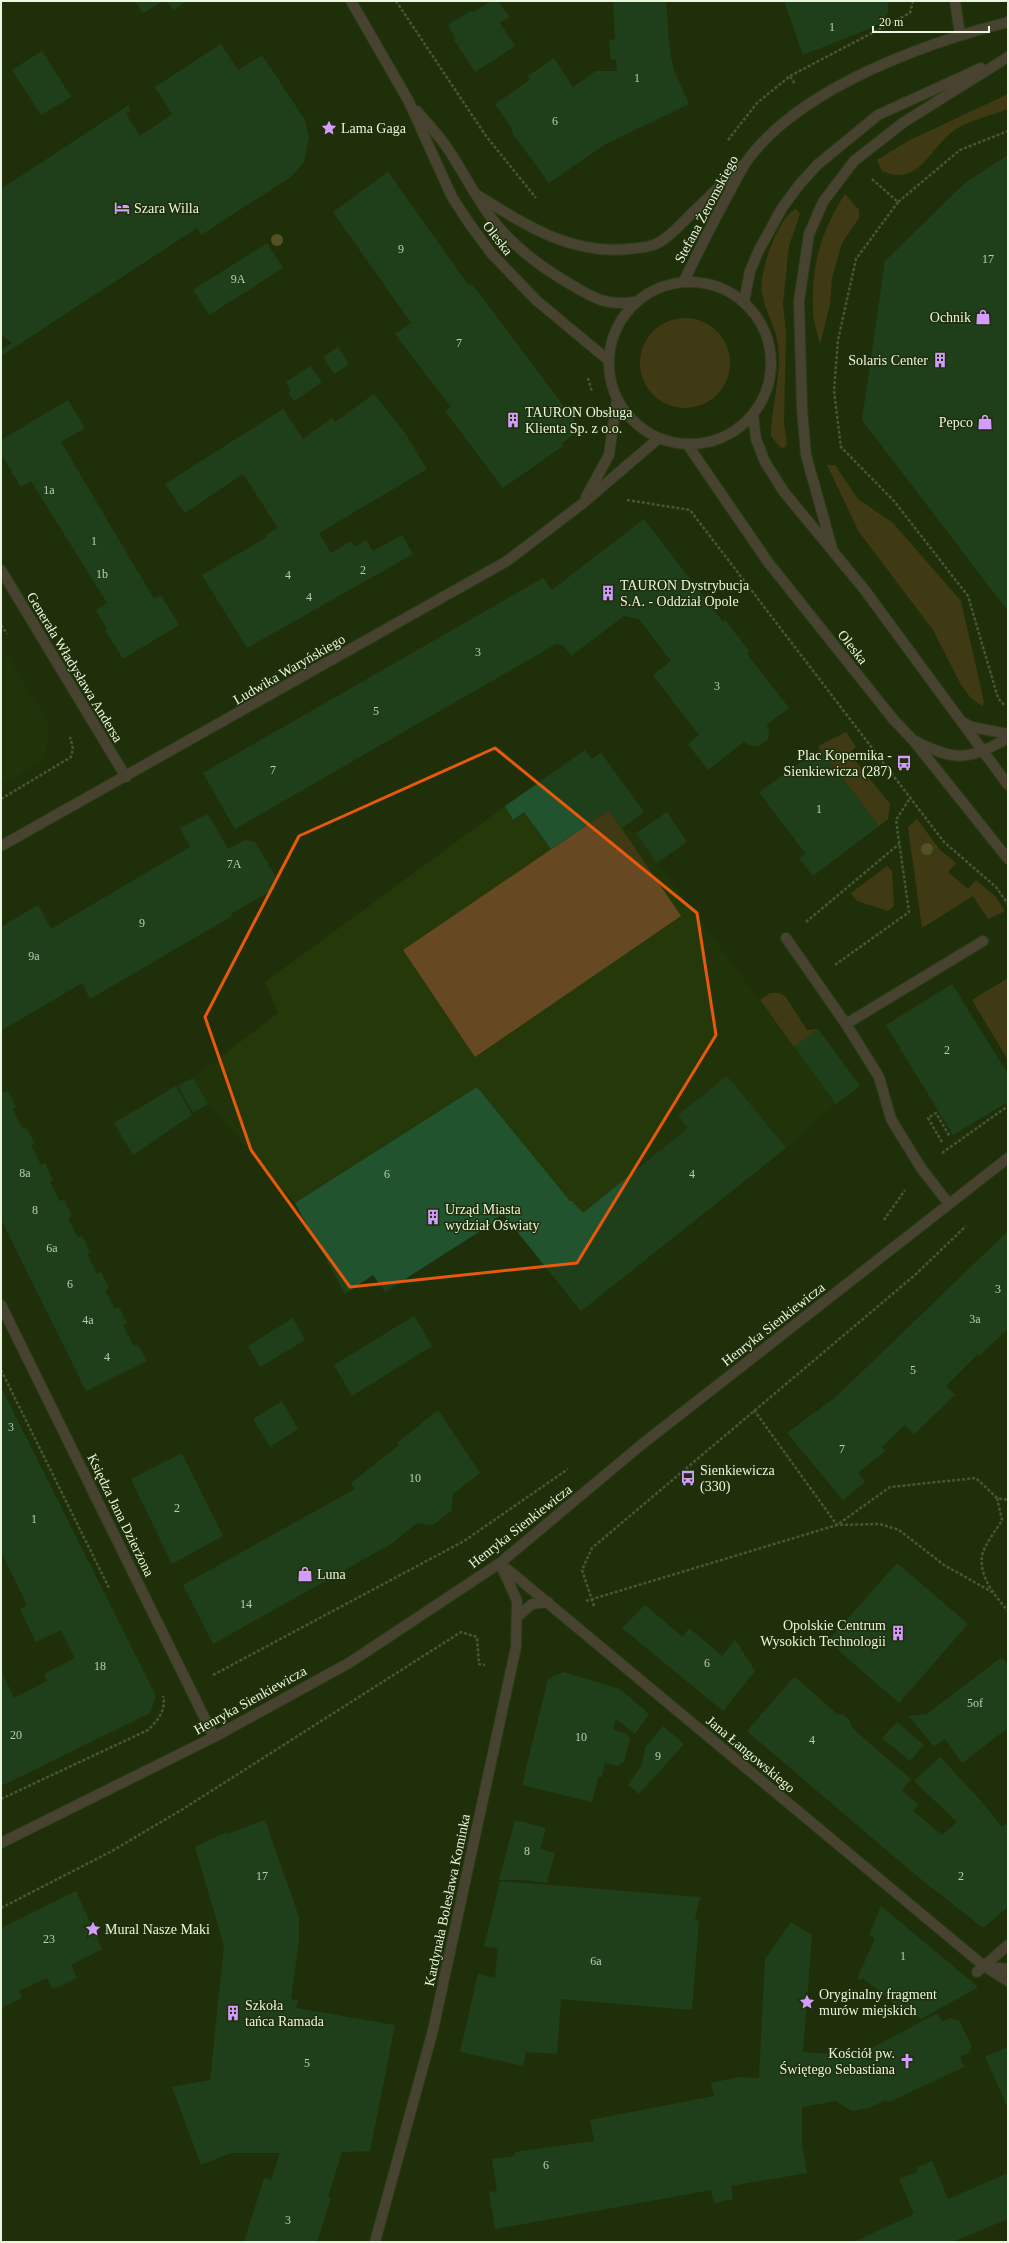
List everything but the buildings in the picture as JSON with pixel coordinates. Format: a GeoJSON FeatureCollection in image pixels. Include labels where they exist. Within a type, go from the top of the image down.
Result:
{"type":"FeatureCollection","features":[{"type":"Feature","properties":{"kind":"street","name":"Oleska"},"geometry":{"type":"LineString","coordinates":[[351,1],[408,100],[452,197],[491,253],[536,300],[608,360]]}},
{"type":"Feature","properties":{"kind":"street"},"geometry":{"type":"LineString","coordinates":[[955,1],[960,34]]}},
{"type":"Feature","properties":{"kind":"street","name":"Stefana Żeromskiego"},"geometry":{"type":"LineString","coordinates":[[684,281],[711,226],[748,158],[790,118],[809,104],[842,84],[885,63],[960,34],[1008,22]]}},
{"type":"Feature","properties":{"kind":"street"},"geometry":{"type":"LineString","coordinates":[[832,548],[806,455],[800,365],[799,301],[809,234],[823,202],[854,161],[904,122],[1008,56]]}},
{"type":"Feature","properties":{"kind":"street"},"geometry":{"type":"LineString","coordinates":[[744,302],[750,271],[759,250],[782,208],[799,184],[817,165],[847,138],[878,115],[1008,56]]}},
{"type":"Feature","properties":{"kind":"street","name":"Oleska"},"geometry":{"type":"LineString","coordinates":[[408,100],[447,147],[490,215],[507,236],[534,260],[558,277],[604,302],[616,305],[635,302]]}},
{"type":"Feature","properties":{"kind":"street"},"geometry":{"type":"LineString","coordinates":[[477,195],[514,218],[558,240],[579,247],[598,249],[641,248],[657,243],[673,232],[748,158]]}},
{"type":"Feature","properties":{"kind":"street"},"geometry":{"type":"LineString","coordinates":[[684,281],[706,283],[727,289],[744,302],[762,324],[770,351],[770,379],[763,398],[753,415],[734,431],[711,441],[687,444],[659,438],[642,429],[627,415],[617,399],[610,380],[608,360],[612,339],[621,319],[635,302],[658,288],[684,281]]}},
{"type":"Feature","properties":{"kind":"street","name":"Ludwika Waryńskiego"},"geometry":{"type":"LineString","coordinates":[[582,504],[609,455],[617,399]]}},
{"type":"Feature","properties":{"kind":"street"},"geometry":{"type":"LineString","coordinates":[[753,415],[756,439],[765,462],[784,492],[832,548],[1008,785]]}},
{"type":"Feature","properties":{"kind":"street","name":"Ludwika Waryńskiego"},"geometry":{"type":"LineString","coordinates":[[1,846],[126,777],[507,561],[582,504],[659,438]]}},
{"type":"Feature","properties":{"kind":"street","name":"Oleska"},"geometry":{"type":"LineString","coordinates":[[687,444],[768,562],[893,719],[913,740],[1008,859]]}},
{"type":"Feature","properties":{"kind":"street","name":"Generała Władysława Andersa"},"geometry":{"type":"LineString","coordinates":[[1,570],[126,777]]}},
{"type":"Feature","properties":{"kind":"street"},"geometry":{"type":"LineString","coordinates":[[959,720],[972,727],[1008,734]]}},
{"type":"Feature","properties":{"kind":"street"},"geometry":{"type":"LineString","coordinates":[[913,740],[936,751],[958,757],[984,751],[1008,738]]}},
{"type":"Feature","properties":{"kind":"street"},"geometry":{"type":"LineString","coordinates":[[786,938],[846,1024],[879,1078],[891,1119],[921,1168],[949,1204]]}},
{"type":"Feature","properties":{"kind":"street"},"geometry":{"type":"LineString","coordinates":[[846,1024],[983,941]]}},
{"type":"Feature","properties":{"kind":"street","name":"Henryka Sienkiewicza"},"geometry":{"type":"LineString","coordinates":[[1,1843],[214,1737],[349,1662],[500,1563],[641,1445],[1008,1158]]}},
{"type":"Feature","properties":{"kind":"street","name":"Księdza Jana Dzierżona"},"geometry":{"type":"LineString","coordinates":[[1,1305],[214,1737]]}},
{"type":"Feature","properties":{"kind":"street","name":"Jana Łangowskiego"},"geometry":{"type":"LineString","coordinates":[[500,1563],[548,1602],[980,1969],[1008,1981]]}},
{"type":"Feature","properties":{"kind":"street","name":"Kardynała Bolesława Kominka"},"geometry":{"type":"LineString","coordinates":[[375,2242],[433,2030],[516,1648],[517,1601],[500,1563]]}},
{"type":"Feature","properties":{"kind":"street"},"geometry":{"type":"LineString","coordinates":[[516,1617],[532,1604],[548,1602]]}},
{"type":"Feature","properties":{"kind":"street"},"geometry":{"type":"LineString","coordinates":[[980,1969],[1008,1945]]}},
{"type":"Feature","properties":{"kind":"street"},"geometry":{"type":"LineString","coordinates":[[980,1969],[1008,1969]]}},
{"type":"Feature","properties":{"kind":"path"},"geometry":{"type":"LineString","coordinates":[[396,1],[486,136],[538,201]]}},
{"type":"Feature","properties":{"kind":"path"},"geometry":{"type":"LineString","coordinates":[[722,146],[757,104],[790,76],[910,13],[913,1]]}},
{"type":"Feature","properties":{"kind":"path"},"geometry":{"type":"LineString","coordinates":[[790,76],[809,104]]}},
{"type":"Feature","properties":{"kind":"path"},"geometry":{"type":"LineString","coordinates":[[1008,131],[960,150],[898,202],[856,259],[838,340],[834,392],[841,447],[894,501],[968,596],[998,698],[1008,709]]}},
{"type":"Feature","properties":{"kind":"path"},"geometry":{"type":"LineString","coordinates":[[854,161],[898,202]]}},
{"type":"Feature","properties":{"kind":"path"},"geometry":{"type":"LineString","coordinates":[[690,510],[944,842],[996,887],[1008,904]]}},
{"type":"Feature","properties":{"kind":"path"},"geometry":{"type":"LineString","coordinates":[[1,799],[71,757]]}},
{"type":"Feature","properties":{"kind":"path"},"geometry":{"type":"LineString","coordinates":[[815,979],[909,912],[896,820],[910,798]]}},
{"type":"Feature","properties":{"kind":"path"},"geometry":{"type":"LineString","coordinates":[[786,938],[899,844]]}},
{"type":"Feature","properties":{"kind":"path"},"geometry":{"type":"LineString","coordinates":[[881,1224],[921,1168],[1008,1106]]}},
{"type":"Feature","properties":{"kind":"path"},"geometry":{"type":"LineString","coordinates":[[942,1142],[928,1118],[936,1112],[941,1118],[950,1137]]}},
{"type":"Feature","properties":{"kind":"path"},"geometry":{"type":"LineString","coordinates":[[1,1370],[111,1591]]}},
{"type":"Feature","properties":{"kind":"path"},"geometry":{"type":"LineString","coordinates":[[754,1410],[837,1525]]}},
{"type":"Feature","properties":{"kind":"path"},"geometry":{"type":"LineString","coordinates":[[164,1699],[464,1541],[572,1467]]}},
{"type":"Feature","properties":{"kind":"path"},"geometry":{"type":"LineString","coordinates":[[837,1525],[890,1487],[976,1478],[997,1498],[1008,1500]]}},
{"type":"Feature","properties":{"kind":"path"},"geometry":{"type":"LineString","coordinates":[[997,1498],[1002,1520],[982,1555],[983,1573],[992,1592],[1008,1611]]}},
{"type":"Feature","properties":{"kind":"path"},"geometry":{"type":"LineString","coordinates":[[557,1610],[837,1525],[880,1524],[899,1530],[944,1565],[992,1592]]}},
{"type":"Feature","properties":{"kind":"path"},"geometry":{"type":"LineString","coordinates":[[1,1799],[148,1730],[158,1720],[164,1707],[164,1699],[160,1692]]}},
{"type":"Feature","properties":{"kind":"highlighted area"},"geometry":{"type":"Polygon","coordinates":[[[495,748],[697,913],[716,1035],[577,1263],[350,1287],[251,1150],[205,1017],[299,836],[495,748]]]}},
{"type":"Feature","properties":{"kind":"shaded area"},"geometry":{"type":"Polygon","coordinates":[[[1008,94],[1008,109],[975,120],[956,129],[947,136],[924,163],[915,170],[906,174],[895,175],[882,171],[877,160],[908,141],[1008,94]]]}},
{"type":"Feature","properties":{"kind":"shaded area"},"geometry":{"type":"Polygon","coordinates":[[[845,194],[859,210],[859,218],[842,243],[832,278],[830,304],[820,345],[813,315],[816,264],[824,235],[845,194]]]}},
{"type":"Feature","properties":{"kind":"shaded area"},"geometry":{"type":"Polygon","coordinates":[[[796,209],[800,214],[789,246],[783,303],[786,334],[784,424],[787,444],[784,448],[780,447],[771,436],[771,425],[778,379],[779,356],[777,338],[763,300],[762,284],[766,260],[776,234],[789,214],[796,209]]]}},
{"type":"Feature","properties":{"kind":"shaded area"},"geometry":{"type":"Polygon","coordinates":[[[685,318],[702,321],[717,331],[727,346],[730,363],[727,380],[717,395],[702,405],[685,408],[668,405],[653,395],[643,380],[640,363],[643,346],[653,331],[668,321],[685,318]]]}},
{"type":"Feature","properties":{"kind":"shaded area"},"geometry":{"type":"Polygon","coordinates":[[[827,465],[835,465],[858,499],[893,523],[961,601],[984,702],[982,706],[970,697],[960,683],[933,630],[859,532],[827,465]]]}},
{"type":"Feature","properties":{"kind":"shaded area"},"geometry":{"type":"Polygon","coordinates":[[[1,645],[50,725],[44,761],[1,785],[1,645]]]}},
{"type":"Feature","properties":{"kind":"shaded area"},"geometry":{"type":"Polygon","coordinates":[[[846,732],[856,747],[849,753],[890,804],[888,819],[879,826],[818,746],[846,732]]]}},
{"type":"Feature","properties":{"kind":"shaded area"},"geometry":{"type":"Polygon","coordinates":[[[505,806],[513,820],[524,812],[551,849],[609,810],[622,828],[636,833],[836,1104],[786,1148],[581,1311],[523,1239],[570,1201],[477,1087],[295,1203],[208,1104],[193,1078],[278,1013],[265,982],[505,806]]]}},
{"type":"Feature","properties":{"kind":"shaded area"},"geometry":{"type":"Polygon","coordinates":[[[609,810],[681,916],[475,1057],[403,950],[609,810]]]}},
{"type":"Feature","properties":{"kind":"shaded area"},"geometry":{"type":"Polygon","coordinates":[[[917,819],[940,850],[956,863],[948,872],[968,889],[976,880],[996,897],[1005,911],[988,919],[973,896],[922,928],[908,827],[917,819]]]}},
{"type":"Feature","properties":{"kind":"shaded area"},"geometry":{"type":"Polygon","coordinates":[[[887,866],[892,871],[894,906],[888,911],[857,901],[851,893],[887,866]]]}},
{"type":"Feature","properties":{"kind":"shaded area"},"geometry":{"type":"Polygon","coordinates":[[[1008,978],[1008,1060],[972,1000],[1008,978]]]}},
{"type":"Feature","properties":{"kind":"shaded area"},"geometry":{"type":"Polygon","coordinates":[[[770,993],[779,993],[785,996],[807,1030],[818,1029],[794,1047],[760,1000],[770,993]]]}},
{"type":"Feature","properties":{"kind":"place","name":"Lama Gaga"},"geometry":{"type":"Point","coordinates":[329,128]}},
{"type":"Feature","properties":{"kind":"place","name":"Szara Willa"},"geometry":{"type":"Point","coordinates":[122,208]}},
{"type":"Feature","properties":{"kind":"place","name":"Ochnik"},"geometry":{"type":"Point","coordinates":[983,317]}},
{"type":"Feature","properties":{"kind":"place","name":"Solaris Center"},"geometry":{"type":"Point","coordinates":[940,360]}},
{"type":"Feature","properties":{"kind":"place","name":"TAURON Obsługa Klienta Sp. z o.o."},"geometry":{"type":"Point","coordinates":[513,420]}},
{"type":"Feature","properties":{"kind":"place","name":"Pepco"},"geometry":{"type":"Point","coordinates":[985,422]}},
{"type":"Feature","properties":{"kind":"place","name":"TAURON Dystrybucja S.A. - Oddział Opole"},"geometry":{"type":"Point","coordinates":[608,593]}},
{"type":"Feature","properties":{"kind":"place","name":"Plac Kopernika - Sienkiewicza (287)"},"geometry":{"type":"Point","coordinates":[904,763]}},
{"type":"Feature","properties":{"kind":"place","name":"Urząd Miasta wydział Oświaty"},"geometry":{"type":"Point","coordinates":[433,1217]}},
{"type":"Feature","properties":{"kind":"place","name":"Sienkiewicza (330)"},"geometry":{"type":"Point","coordinates":[688,1478]}},
{"type":"Feature","properties":{"kind":"place","name":"Luna"},"geometry":{"type":"Point","coordinates":[305,1574]}},
{"type":"Feature","properties":{"kind":"place","name":"Opolskie Centrum Wysokich Technologii"},"geometry":{"type":"Point","coordinates":[898,1633]}},
{"type":"Feature","properties":{"kind":"place","name":"Mural Nasze Maki"},"geometry":{"type":"Point","coordinates":[93,1929]}},
{"type":"Feature","properties":{"kind":"place","name":"Oryginalny fragment murów miejskich"},"geometry":{"type":"Point","coordinates":[807,2002]}},
{"type":"Feature","properties":{"kind":"place","name":"Szkoła tańca Ramada"},"geometry":{"type":"Point","coordinates":[233,2013]}},
{"type":"Feature","properties":{"kind":"place","name":"Kościół pw. Świętego Sebastiana"},"geometry":{"type":"Point","coordinates":[907,2061]}}]}
